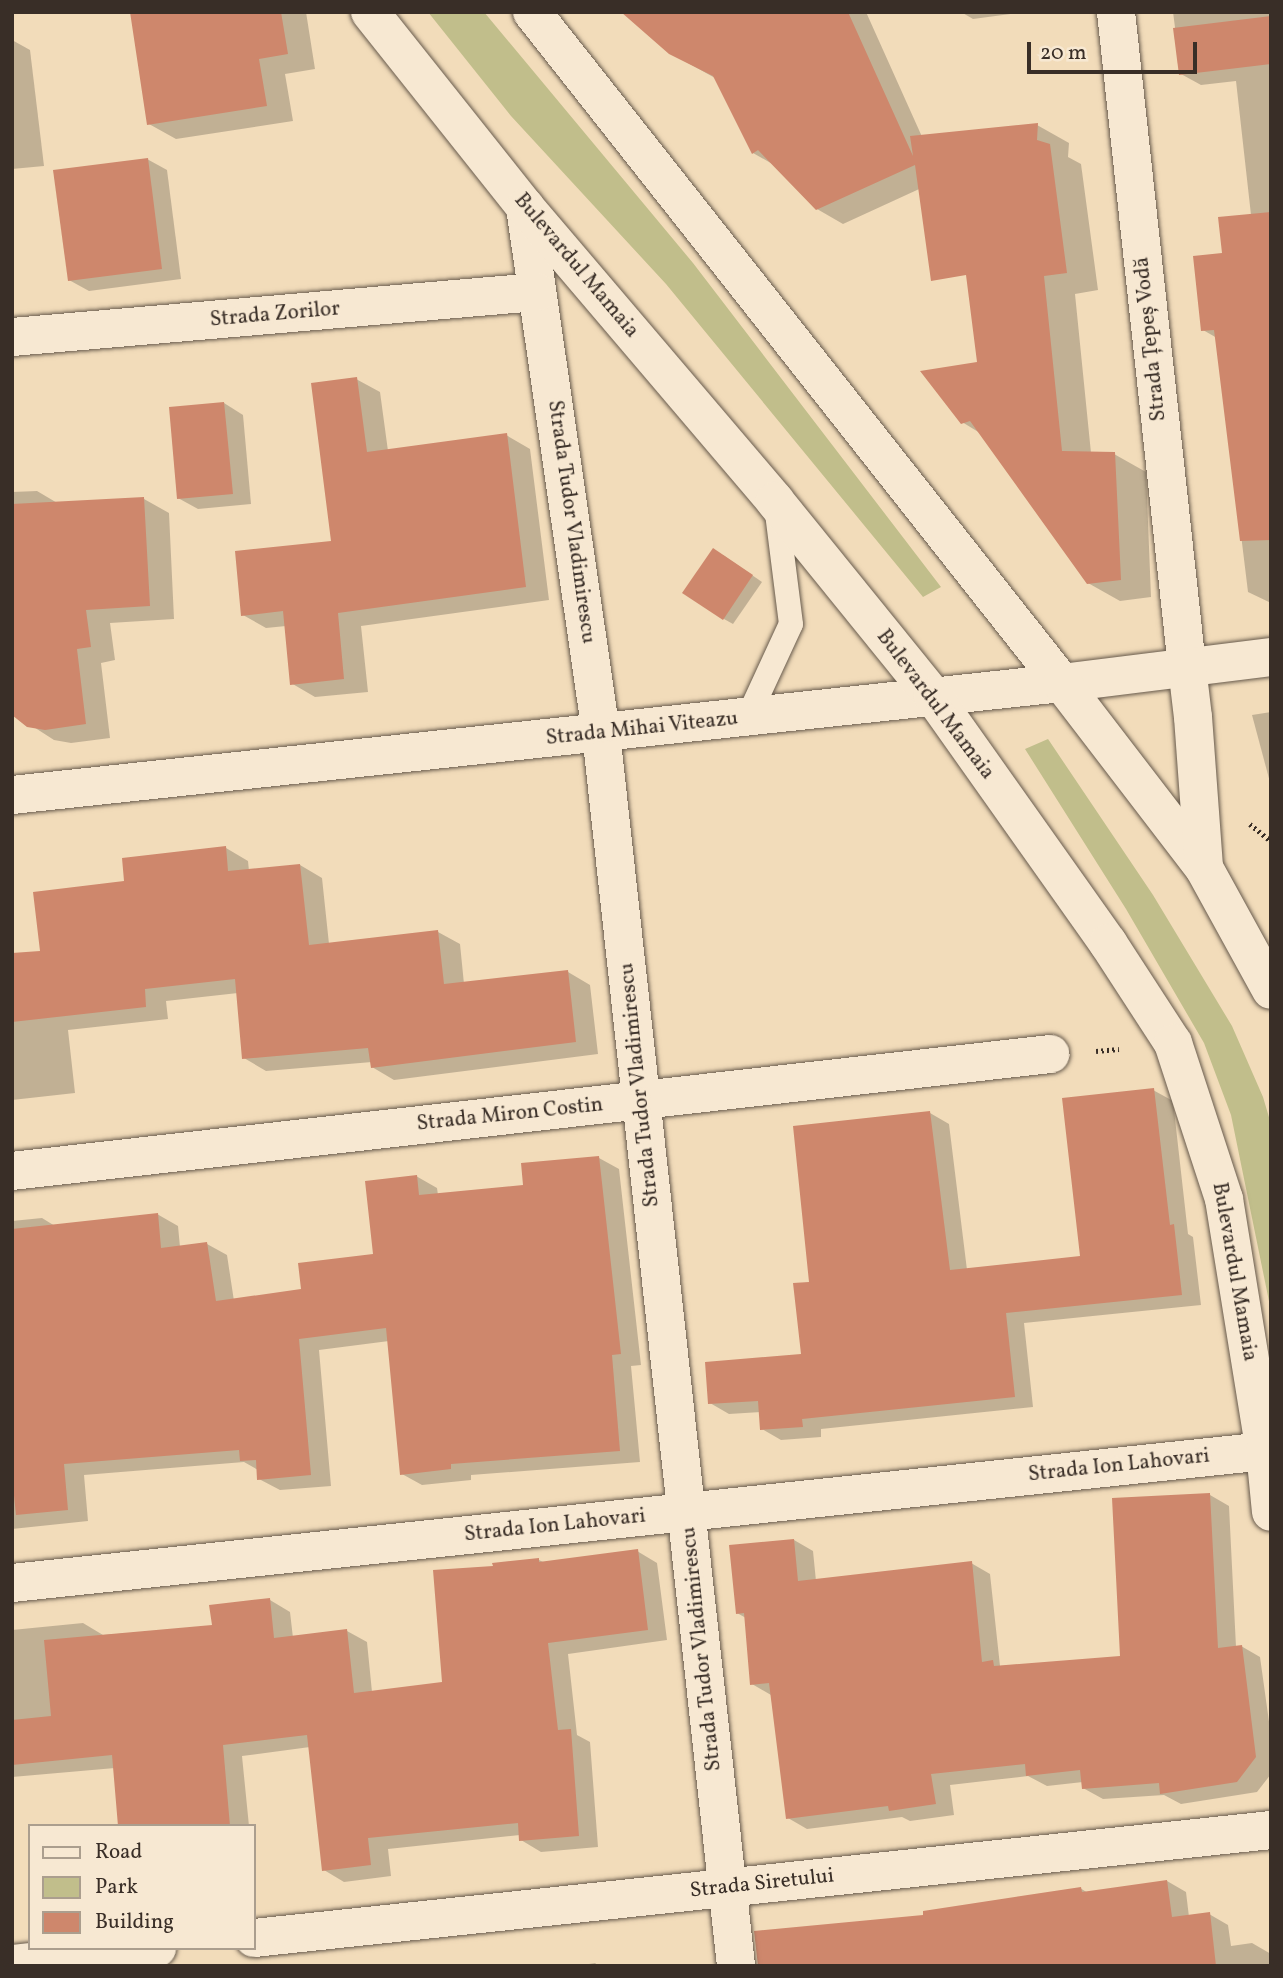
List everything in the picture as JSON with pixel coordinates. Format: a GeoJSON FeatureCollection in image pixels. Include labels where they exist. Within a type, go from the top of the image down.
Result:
{"type":"FeatureCollection","features":[{"type":"Feature","properties":{"kind":"street","name":"Bulevardul Mamaia"},"geometry":{"type":"LineString","coordinates":[[370,12],[525,206],[775,501],[933,696],[1108,943],[1173,1043],[1224,1199],[1265,1451],[1271,1511]]}},
{"type":"Feature","properties":{"kind":"street"},"geometry":{"type":"LineString","coordinates":[[531,12],[1062,683],[1204,867],[1271,989]]}},
{"type":"Feature","properties":{"kind":"street","name":"Strada Țepeș Vodă"},"geometry":{"type":"LineString","coordinates":[[1116,12],[1186,667],[1204,867]]}},
{"type":"Feature","properties":{"kind":"street","name":"Strada Tudor Vladimirescu"},"geometry":{"type":"LineString","coordinates":[[525,206],[601,733],[736,1966]]}},
{"type":"Feature","properties":{"kind":"street","name":"Strada Zorilor"},"geometry":{"type":"LineString","coordinates":[[12,337],[537,292]]}},
{"type":"Feature","properties":{"kind":"street","name":"Strada Mihai Viteazu"},"geometry":{"type":"LineString","coordinates":[[12,795],[1062,683],[1271,657]]}},
{"type":"Feature","properties":{"kind":"street","name":"Strada Miron Costin"},"geometry":{"type":"LineString","coordinates":[[12,1171],[1050,1054]]}},
{"type":"Feature","properties":{"kind":"street","name":"Strada Ion Lahovari"},"geometry":{"type":"LineString","coordinates":[[12,1583],[1265,1451]]}},
{"type":"Feature","properties":{"kind":"street","name":"Strada Siretului"},"geometry":{"type":"LineString","coordinates":[[256,1938],[1271,1830]]}},
{"type":"Feature","properties":{"kind":"street"},"geometry":{"type":"LineString","coordinates":[[12,1964],[94,1960],[146,1950]]}},
{"type":"Feature","properties":{"kind":"lane"},"geometry":{"type":"LineString","coordinates":[[748,717],[791,624],[775,501]]}},
{"type":"Feature","properties":{"kind":"path"},"geometry":{"type":"LineString","coordinates":[[1259,832],[1271,841]]}},
{"type":"Feature","properties":{"kind":"green space"},"geometry":{"type":"Polygon","coordinates":[[[428,12],[484,12],[693,263],[941,587],[923,597],[666,284],[511,116],[428,12]]]}},
{"type":"Feature","properties":{"kind":"green space"},"geometry":{"type":"Polygon","coordinates":[[[1048,739],[1153,895],[1232,1026],[1263,1097],[1271,1124],[1271,1311],[1231,1115],[1204,1043],[1126,909],[1025,749],[1048,739]]]}},
{"type":"Feature","properties":{"kind":"building"},"geometry":{"type":"Polygon","coordinates":[[[130,12],[281,12],[288,54],[259,59],[267,106],[147,125],[130,12]]]}},
{"type":"Feature","properties":{"kind":"building"},"geometry":{"type":"Polygon","coordinates":[[[621,12],[848,12],[913,156],[910,136],[1038,123],[1037,140],[1050,144],[1067,273],[1044,276],[1062,451],[1115,452],[1121,580],[1087,584],[970,421],[961,424],[920,371],[977,362],[966,275],[931,281],[915,165],[816,210],[758,150],[752,154],[713,76],[669,54],[621,12]]]}},
{"type":"Feature","properties":{"kind":"building"},"geometry":{"type":"Polygon","coordinates":[[[1271,16],[1271,64],[1179,75],[1173,28],[1271,16]]]}},
{"type":"Feature","properties":{"kind":"building"},"geometry":{"type":"Polygon","coordinates":[[[148,158],[162,269],[68,281],[53,170],[148,158]]]}},
{"type":"Feature","properties":{"kind":"building"},"geometry":{"type":"Polygon","coordinates":[[[1271,212],[1271,540],[1240,541],[1214,330],[1201,331],[1193,256],[1222,253],[1218,217],[1271,212]]]}},
{"type":"Feature","properties":{"kind":"building"},"geometry":{"type":"Polygon","coordinates":[[[357,377],[367,452],[507,433],[526,587],[338,613],[344,679],[290,685],[283,611],[241,616],[235,551],[331,541],[311,383],[357,377]]]}},
{"type":"Feature","properties":{"kind":"building"},"geometry":{"type":"Polygon","coordinates":[[[224,402],[233,494],[177,499],[169,407],[224,402]]]}},
{"type":"Feature","properties":{"kind":"building"},"geometry":{"type":"Polygon","coordinates":[[[144,497],[150,606],[86,610],[91,647],[77,649],[86,724],[45,730],[27,727],[12,715],[12,504],[144,497]]]}},
{"type":"Feature","properties":{"kind":"building"},"geometry":{"type":"Polygon","coordinates":[[[713,548],[753,575],[723,620],[682,593],[713,548]]]}},
{"type":"Feature","properties":{"kind":"building"},"geometry":{"type":"Polygon","coordinates":[[[226,846],[228,871],[300,864],[309,945],[438,930],[444,984],[568,970],[576,1042],[371,1068],[368,1048],[242,1059],[235,979],[145,989],[146,1007],[12,1022],[12,953],[40,951],[33,892],[124,881],[122,858],[226,846]]]}},
{"type":"Feature","properties":{"kind":"building"},"geometry":{"type":"Polygon","coordinates":[[[1154,1088],[1170,1225],[1174,1224],[1182,1295],[1006,1313],[1015,1397],[802,1419],[803,1427],[760,1430],[758,1401],[708,1404],[705,1362],[801,1354],[793,1283],[809,1282],[793,1126],[930,1111],[950,1270],[1080,1256],[1062,1098],[1154,1088]]]}},
{"type":"Feature","properties":{"kind":"building"},"geometry":{"type":"Polygon","coordinates":[[[599,1156],[621,1354],[612,1355],[620,1451],[451,1464],[451,1469],[400,1475],[386,1328],[299,1339],[311,1475],[257,1480],[256,1460],[240,1461],[239,1450],[64,1464],[68,1510],[16,1515],[12,1476],[12,1229],[158,1213],[161,1248],[207,1242],[216,1301],[301,1289],[298,1263],[373,1254],[365,1181],[417,1175],[419,1195],[523,1185],[521,1163],[599,1156]]]}},
{"type":"Feature","properties":{"kind":"building"},"geometry":{"type":"Polygon","coordinates":[[[1210,1493],[1218,1648],[1242,1645],[1256,1757],[1237,1782],[1160,1794],[1159,1783],[1082,1789],[1080,1770],[1026,1776],[1025,1764],[931,1774],[936,1804],[889,1811],[888,1806],[786,1819],[769,1683],[750,1685],[744,1613],[736,1614],[729,1545],[794,1539],[798,1581],[972,1561],[982,1662],[993,1660],[994,1666],[1120,1656],[1112,1498],[1210,1493]]]}},
{"type":"Feature","properties":{"kind":"building"},"geometry":{"type":"Polygon","coordinates":[[[638,1549],[648,1630],[548,1643],[558,1730],[571,1729],[579,1836],[519,1841],[518,1823],[368,1838],[371,1865],[322,1871],[307,1735],[223,1745],[230,1824],[118,1824],[112,1755],[12,1765],[12,1720],[51,1716],[44,1640],[212,1625],[209,1605],[270,1598],[274,1638],[347,1629],[354,1693],[442,1682],[433,1570],[493,1566],[492,1563],[539,1558],[539,1562],[638,1549]]]}},
{"type":"Feature","properties":{"kind":"building"},"geometry":{"type":"Polygon","coordinates":[[[1167,1880],[1172,1917],[1210,1912],[1216,1966],[758,1966],[754,1931],[923,1915],[923,1911],[1081,1887],[1082,1892],[1167,1880]]]}}]}
